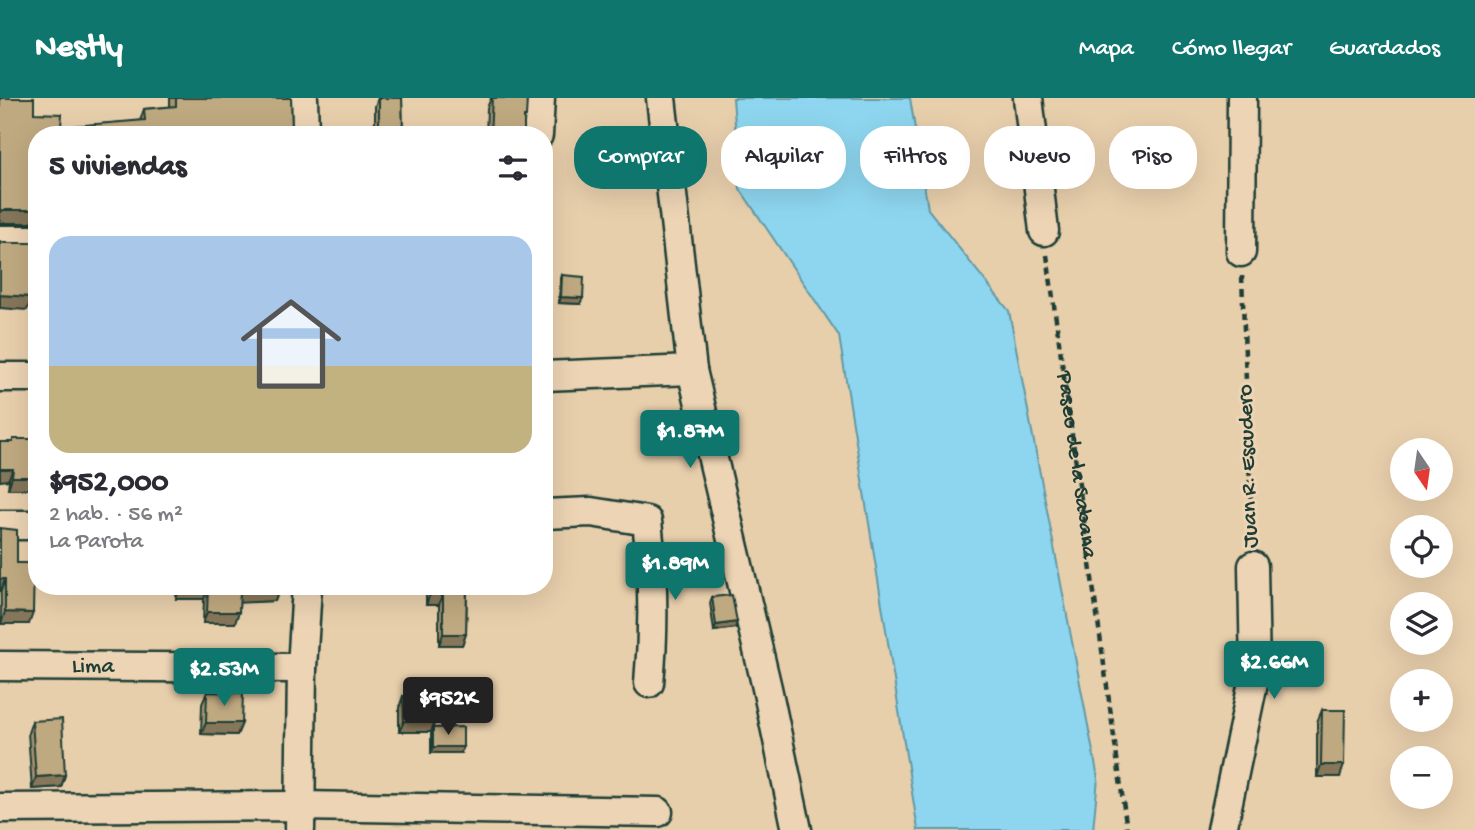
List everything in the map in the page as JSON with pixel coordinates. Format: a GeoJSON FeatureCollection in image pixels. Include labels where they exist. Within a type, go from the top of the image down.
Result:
{"type":"FeatureCollection","features":[{"type":"Feature","properties":{"kind":"street"},"geometry":{"type":"LineString","coordinates":[[303,98],[304,126]]}},
{"type":"Feature","properties":{"kind":"street"},"geometry":{"type":"LineString","coordinates":[[538,126],[540,98]]}},
{"type":"Feature","properties":{"kind":"street"},"geometry":{"type":"LineString","coordinates":[[661,98],[692,370],[767,688],[797,830]]}},
{"type":"Feature","properties":{"kind":"street"},"geometry":{"type":"LineString","coordinates":[[1028,98],[1044,231]]}},
{"type":"Feature","properties":{"kind":"street"},"geometry":{"type":"LineString","coordinates":[[1241,253],[1242,98]]}},
{"type":"Feature","properties":{"kind":"street"},"geometry":{"type":"LineString","coordinates":[[0,240],[28,240]]}},
{"type":"Feature","properties":{"kind":"street"},"geometry":{"type":"LineString","coordinates":[[553,376],[692,370]]}},
{"type":"Feature","properties":{"kind":"street"},"geometry":{"type":"LineString","coordinates":[[0,377],[28,377]]}},
{"type":"Feature","properties":{"kind":"street"},"geometry":{"type":"LineString","coordinates":[[553,514],[591,512],[647,521],[651,551],[653,644],[649,683]]}},
{"type":"Feature","properties":{"kind":"street"},"geometry":{"type":"LineString","coordinates":[[0,525],[28,525]]}},
{"type":"Feature","properties":{"kind":"street","name":"Juan R. Escudero"},"geometry":{"type":"LineString","coordinates":[[1222,830],[1255,673],[1253,566]]}},
{"type":"Feature","properties":{"kind":"street"},"geometry":{"type":"LineString","coordinates":[[301,818],[302,668],[306,595]]}},
{"type":"Feature","properties":{"kind":"street","name":"Lima"},"geometry":{"type":"LineString","coordinates":[[0,666],[302,668]]}},
{"type":"Feature","properties":{"kind":"street"},"geometry":{"type":"LineString","coordinates":[[0,808],[301,818],[659,812]]}},
{"type":"Feature","properties":{"kind":"path","name":"Paseo de la Sabana"},"geometry":{"type":"LineString","coordinates":[[1044,231],[1127,830]]}},
{"type":"Feature","properties":{"kind":"path","name":"Juan R. Escudero"},"geometry":{"type":"LineString","coordinates":[[1241,253],[1253,566]]}},
{"type":"Feature","properties":{"kind":"water"},"geometry":{"type":"Polygon","coordinates":[[[733,98],[910,98],[915,126],[860,126],[860,189],[925,189],[928,209],[1009,311],[1098,778],[1093,830],[918,830],[839,336],[740,189],[846,189],[846,126],[735,126],[733,98]]]}},
{"type":"Feature","properties":{"kind":"building"},"geometry":{"type":"Polygon","coordinates":[[[0,98],[34,98],[34,113],[62,114],[61,126],[28,126],[28,210],[0,211],[0,98]]]}},
{"type":"Feature","properties":{"kind":"building"},"geometry":{"type":"Polygon","coordinates":[[[176,98],[291,98],[292,126],[73,126],[145,120],[144,109],[176,106],[176,98]]]}},
{"type":"Feature","properties":{"kind":"building"},"geometry":{"type":"Polygon","coordinates":[[[379,98],[402,98],[403,126],[379,126],[379,98]]]}},
{"type":"Feature","properties":{"kind":"building"},"geometry":{"type":"Polygon","coordinates":[[[492,98],[527,98],[524,126],[490,126],[492,98]]]}},
{"type":"Feature","properties":{"kind":"building"},"geometry":{"type":"Polygon","coordinates":[[[0,242],[28,243],[28,297],[0,295],[0,242]]]}},
{"type":"Feature","properties":{"kind":"building"},"geometry":{"type":"Polygon","coordinates":[[[562,275],[584,277],[583,298],[561,297],[562,275]]]}},
{"type":"Feature","properties":{"kind":"building"},"geometry":{"type":"Polygon","coordinates":[[[13,439],[28,439],[28,477],[12,477],[13,469],[0,469],[0,442],[13,442],[13,439]]]}},
{"type":"Feature","properties":{"kind":"building"},"geometry":{"type":"Polygon","coordinates":[[[0,528],[17,530],[17,563],[28,563],[28,595],[33,595],[33,613],[5,612],[5,579],[0,579],[0,528]]]}},
{"type":"Feature","properties":{"kind":"building"},"geometry":{"type":"Polygon","coordinates":[[[208,595],[240,595],[239,612],[207,612],[208,595]]]}},
{"type":"Feature","properties":{"kind":"building"},"geometry":{"type":"Polygon","coordinates":[[[443,595],[467,595],[466,634],[443,634],[443,595]]]}},
{"type":"Feature","properties":{"kind":"building"},"geometry":{"type":"Polygon","coordinates":[[[732,595],[737,622],[716,625],[712,597],[732,595]]]}},
{"type":"Feature","properties":{"kind":"building"},"geometry":{"type":"Polygon","coordinates":[[[207,692],[243,693],[242,723],[206,723],[207,692]]]}},
{"type":"Feature","properties":{"kind":"building"},"geometry":{"type":"Polygon","coordinates":[[[403,696],[435,696],[435,721],[404,721],[403,696]]]}},
{"type":"Feature","properties":{"kind":"building"},"geometry":{"type":"Polygon","coordinates":[[[1322,710],[1345,710],[1344,765],[1321,765],[1322,710]]]}},
{"type":"Feature","properties":{"kind":"building"},"geometry":{"type":"Polygon","coordinates":[[[62,719],[65,775],[36,777],[32,721],[62,719]]]}},
{"type":"Feature","properties":{"kind":"building"},"geometry":{"type":"Polygon","coordinates":[[[463,727],[463,747],[433,747],[433,728],[463,727]]]}}]}
